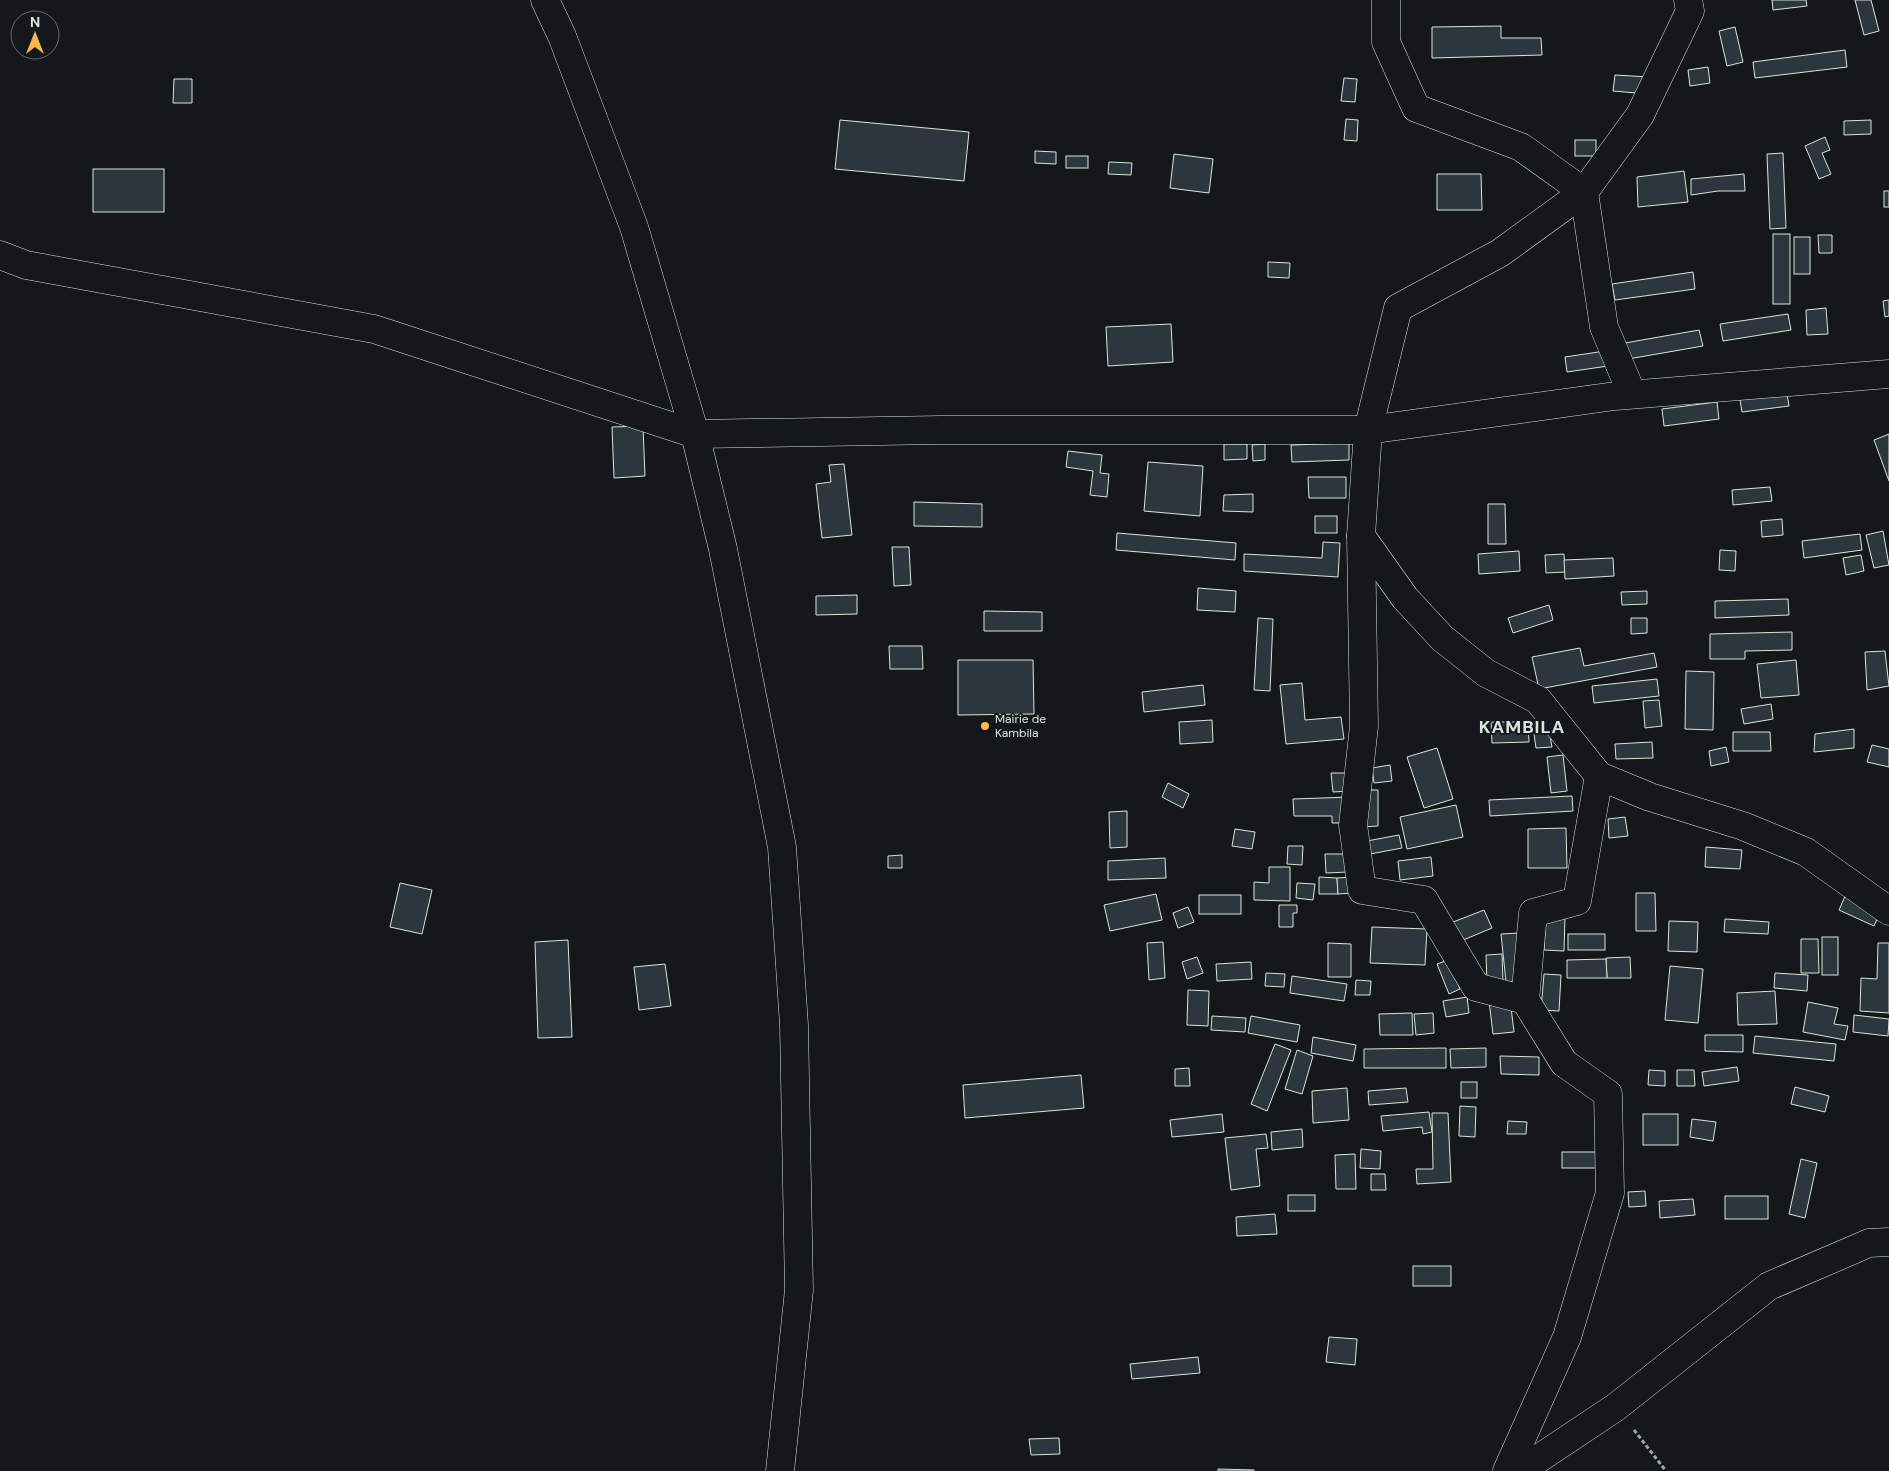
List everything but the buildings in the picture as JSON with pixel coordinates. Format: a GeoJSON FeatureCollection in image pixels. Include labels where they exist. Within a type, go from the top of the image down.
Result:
{"type":"FeatureCollection","features":[{"type":"Feature","properties":{"kind":"main road"},"geometry":{"type":"LineString","coordinates":[[546,0],[562,36],[634,227],[695,434],[723,549],[782,848],[794,1025],[800,1290],[780,1471]]}},
{"type":"Feature","properties":{"kind":"main road"},"geometry":{"type":"LineString","coordinates":[[1386,0],[1386,42],[1416,108],[1521,147],[1584,192],[1604,327],[1632,394]]}},
{"type":"Feature","properties":{"kind":"main road"},"geometry":{"type":"LineString","coordinates":[[1525,1000],[1476,987],[1424,900],[1362,890],[1353,825],[1364,726],[1361,536],[1368,430],[1398,308],[1500,253],[1584,192],[1640,115],[1690,11],[1688,0]]}},
{"type":"Feature","properties":{"kind":"main road"},"geometry":{"type":"LineString","coordinates":[[0,255],[26,265],[374,329],[695,434],[940,430],[1368,430],[1632,394],[1889,374]]}},
{"type":"Feature","properties":{"kind":"main road"},"geometry":{"type":"LineString","coordinates":[[1361,536],[1405,598],[1442,638],[1486,673],[1538,700],[1599,776],[1650,797],[1743,826],[1806,852],[1889,911]]}},
{"type":"Feature","properties":{"kind":"main road"},"geometry":{"type":"LineString","coordinates":[[1507,1471],[1567,1337],[1610,1194],[1608,1094],[1564,1063],[1525,1000],[1533,913],[1577,901],[1599,776]]}},
{"type":"Feature","properties":{"kind":"main road"},"geometry":{"type":"LineString","coordinates":[[1520,1471],[1616,1408],[1769,1286],[1869,1243],[1889,1242]]}},
{"type":"Feature","properties":{"kind":"place","name":"Mairie de Kambila"},"geometry":{"type":"Point","coordinates":[985,726]}},
{"type":"Feature","properties":{"kind":"district","name":"KAMBILA"},"geometry":{"type":"Point","coordinates":[1522,727]}}]}
